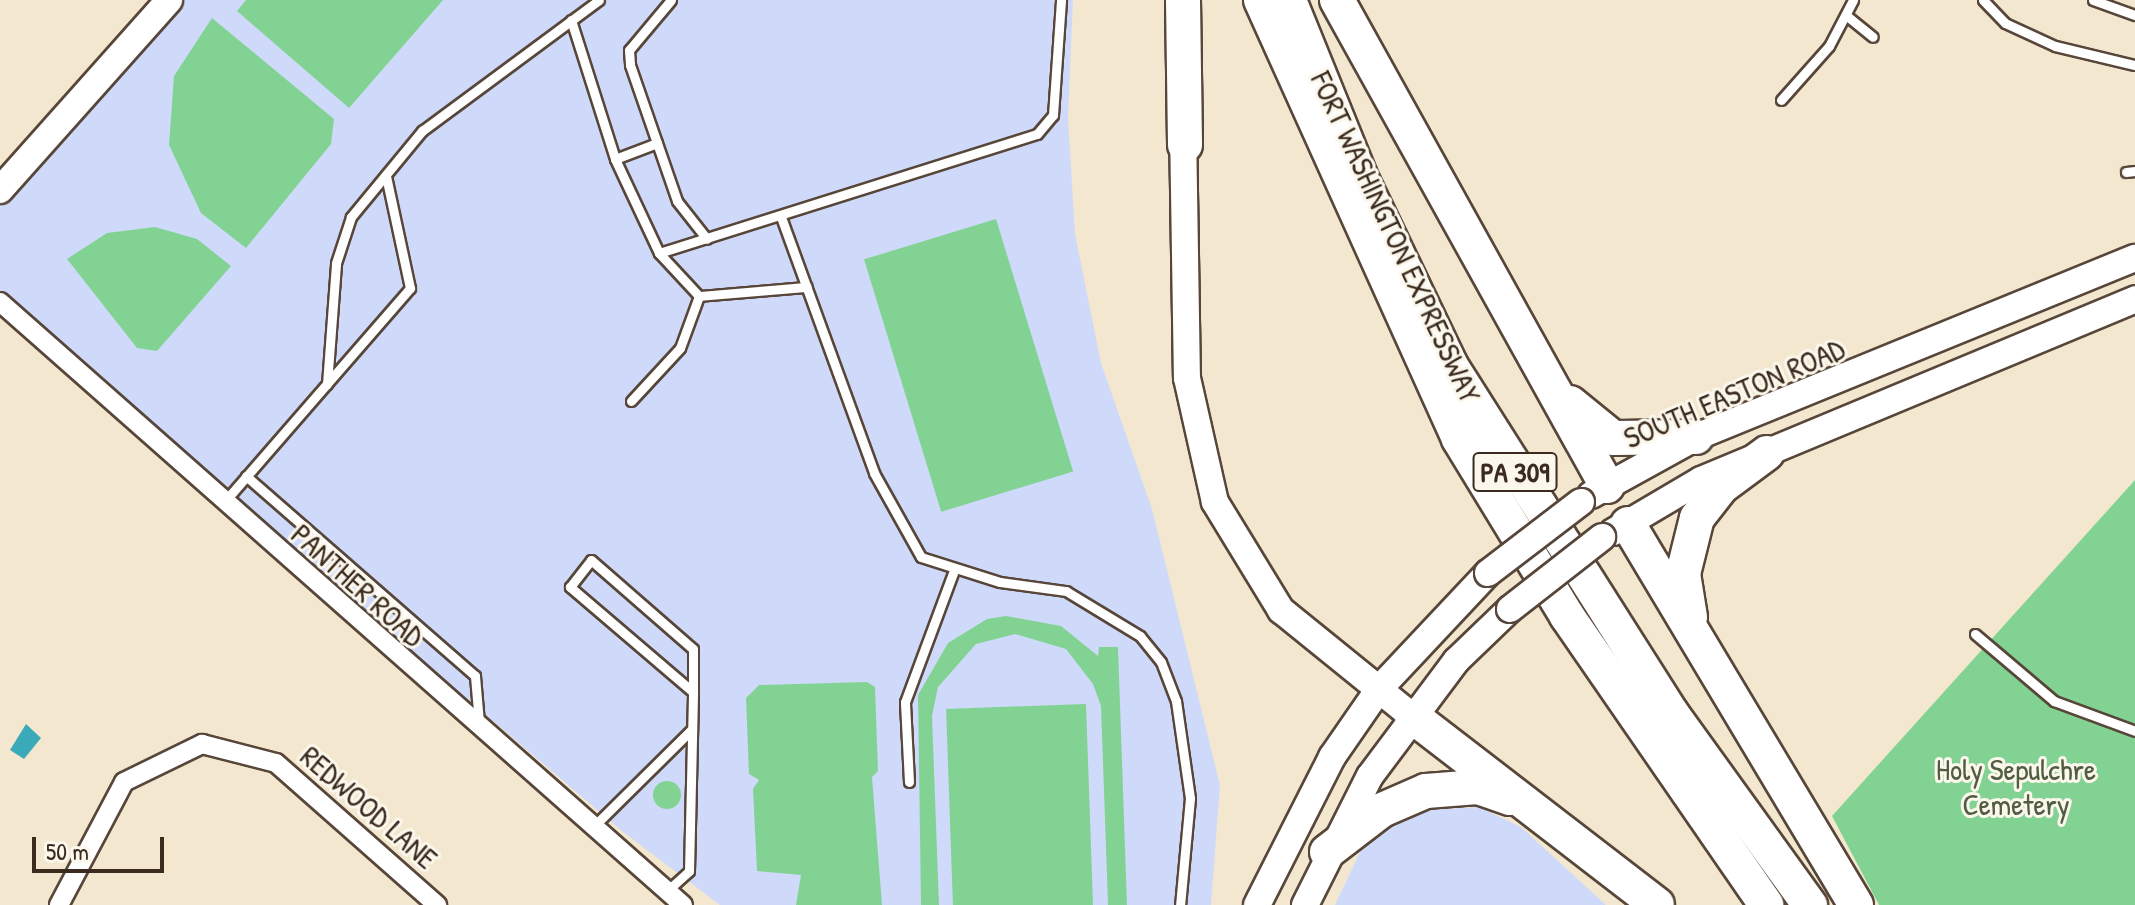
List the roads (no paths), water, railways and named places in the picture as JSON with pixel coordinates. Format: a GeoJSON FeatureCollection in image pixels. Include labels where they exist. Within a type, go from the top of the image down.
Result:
{"type":"FeatureCollection","features":[{"type":"Feature","properties":{"kind":"highway"},"geometry":{"type":"LineString","coordinates":[[1183,0],[1185,145]]}},
{"type":"Feature","properties":{"kind":"highway","name":"FORT WASHINGTON EXPRESSWAY"},"geometry":{"type":"LineString","coordinates":[[1261,0],[1459,439],[1567,616],[1766,905]]}},
{"type":"Feature","properties":{"kind":"highway","name":"FORT WASHINGTON EXPRESSWAY"},"geometry":{"type":"LineString","coordinates":[[1289,0],[1360,176],[1451,366],[1672,714],[1810,905]]}},
{"type":"Feature","properties":{"kind":"highway"},"geometry":{"type":"LineString","coordinates":[[1337,0],[1539,363],[1594,494]]}},
{"type":"Feature","properties":{"kind":"highway"},"geometry":{"type":"LineString","coordinates":[[1539,363],[1576,410],[1613,438],[1696,437]]}},
{"type":"Feature","properties":{"kind":"highway"},"geometry":{"type":"LineString","coordinates":[[1692,633],[1683,574],[1690,536],[1708,501],[1767,453]]}},
{"type":"Feature","properties":{"kind":"highway"},"geometry":{"type":"LineString","coordinates":[[1615,530],[1692,633],[1856,905]]}},
{"type":"Feature","properties":{"kind":"highway"},"geometry":{"type":"LineString","coordinates":[[1412,716],[1657,905]]}},
{"type":"Feature","properties":{"kind":"highway"},"geometry":{"type":"LineString","coordinates":[[1327,852],[1382,810],[1426,791],[1478,787],[1528,805]]}},
{"type":"Feature","properties":{"kind":"main road"},"geometry":{"type":"LineString","coordinates":[[0,190],[169,0]]}},
{"type":"Feature","properties":{"kind":"main road"},"geometry":{"type":"LineString","coordinates":[[1170,0],[1185,145],[1187,378],[1215,502],[1281,610],[1412,716]]}},
{"type":"Feature","properties":{"kind":"main road","name":"SOUTH EASTON ROAD"},"geometry":{"type":"LineString","coordinates":[[1257,905],[1302,806],[1379,689],[1488,573],[1594,494],[1696,437],[2135,258]]}},
{"type":"Feature","properties":{"kind":"main road"},"geometry":{"type":"LineString","coordinates":[[1305,905],[1327,852],[1412,716],[1510,609],[1615,530],[1701,480],[2135,299]]}},
{"type":"Feature","properties":{"kind":"main road"},"geometry":{"type":"LineString","coordinates":[[1594,494],[1615,530]]}},
{"type":"Feature","properties":{"kind":"street","name":"PANTHER ROAD"},"geometry":{"type":"LineString","coordinates":[[0,302],[480,730],[683,905]]}},
{"type":"Feature","properties":{"kind":"street","name":"REDWOOD LANE"},"geometry":{"type":"LineString","coordinates":[[59,905],[117,790],[175,751],[202,744],[276,763],[437,905]]}},
{"type":"Feature","properties":{"kind":"lane"},"geometry":{"type":"LineString","coordinates":[[327,384],[336,263],[351,217],[422,131],[599,0]]}},
{"type":"Feature","properties":{"kind":"lane"},"geometry":{"type":"LineString","coordinates":[[671,0],[629,50],[677,201],[707,239]]}},
{"type":"Feature","properties":{"kind":"lane"},"geometry":{"type":"LineString","coordinates":[[659,253],[1037,134],[1053,115],[1061,0]]}},
{"type":"Feature","properties":{"kind":"lane"},"geometry":{"type":"LineString","coordinates":[[1781,100],[1847,16],[1853,0]]}},
{"type":"Feature","properties":{"kind":"lane"},"geometry":{"type":"LineString","coordinates":[[1983,0],[2005,23],[2055,46],[2135,65]]}},
{"type":"Feature","properties":{"kind":"lane"},"geometry":{"type":"LineString","coordinates":[[2093,0],[2135,15]]}},
{"type":"Feature","properties":{"kind":"lane"},"geometry":{"type":"LineString","coordinates":[[1847,16],[1873,37]]}},
{"type":"Feature","properties":{"kind":"lane"},"geometry":{"type":"LineString","coordinates":[[571,20],[615,159],[659,253],[699,296]]}},
{"type":"Feature","properties":{"kind":"lane"},"geometry":{"type":"LineString","coordinates":[[615,159],[657,143]]}},
{"type":"Feature","properties":{"kind":"lane"},"geometry":{"type":"LineString","coordinates":[[224,502],[410,288],[386,176]]}},
{"type":"Feature","properties":{"kind":"lane"},"geometry":{"type":"LineString","coordinates":[[781,217],[874,473],[921,557],[954,570],[1066,591],[1140,636],[1161,662],[1176,701],[1190,798],[1180,905]]}},
{"type":"Feature","properties":{"kind":"lane"},"geometry":{"type":"LineString","coordinates":[[699,296],[807,287]]}},
{"type":"Feature","properties":{"kind":"lane"},"geometry":{"type":"LineString","coordinates":[[631,401],[680,348],[699,296]]}},
{"type":"Feature","properties":{"kind":"lane"},"geometry":{"type":"LineString","coordinates":[[246,476],[475,676],[480,730]]}},
{"type":"Feature","properties":{"kind":"lane"},"geometry":{"type":"LineString","coordinates":[[668,890],[689,871],[693,692],[693,649],[591,560],[570,587],[693,692]]}},
{"type":"Feature","properties":{"kind":"lane"},"geometry":{"type":"LineString","coordinates":[[909,782],[905,702],[954,570]]}},
{"type":"Feature","properties":{"kind":"lane"},"geometry":{"type":"LineString","coordinates":[[1975,634],[2054,701],[2135,731]]}},
{"type":"Feature","properties":{"kind":"lane"},"geometry":{"type":"LineString","coordinates":[[593,827],[692,729]]}},
{"type":"Feature","properties":{"kind":"water"},"geometry":{"type":"Polygon","coordinates":[[[26,724],[41,738],[24,759],[10,750],[26,724]]]}},
{"type":"Feature","properties":{"kind":"park label","name":"Holy Sepulchre Cemetery"},"geometry":{"type":"Point","coordinates":[2016,786]}}]}
